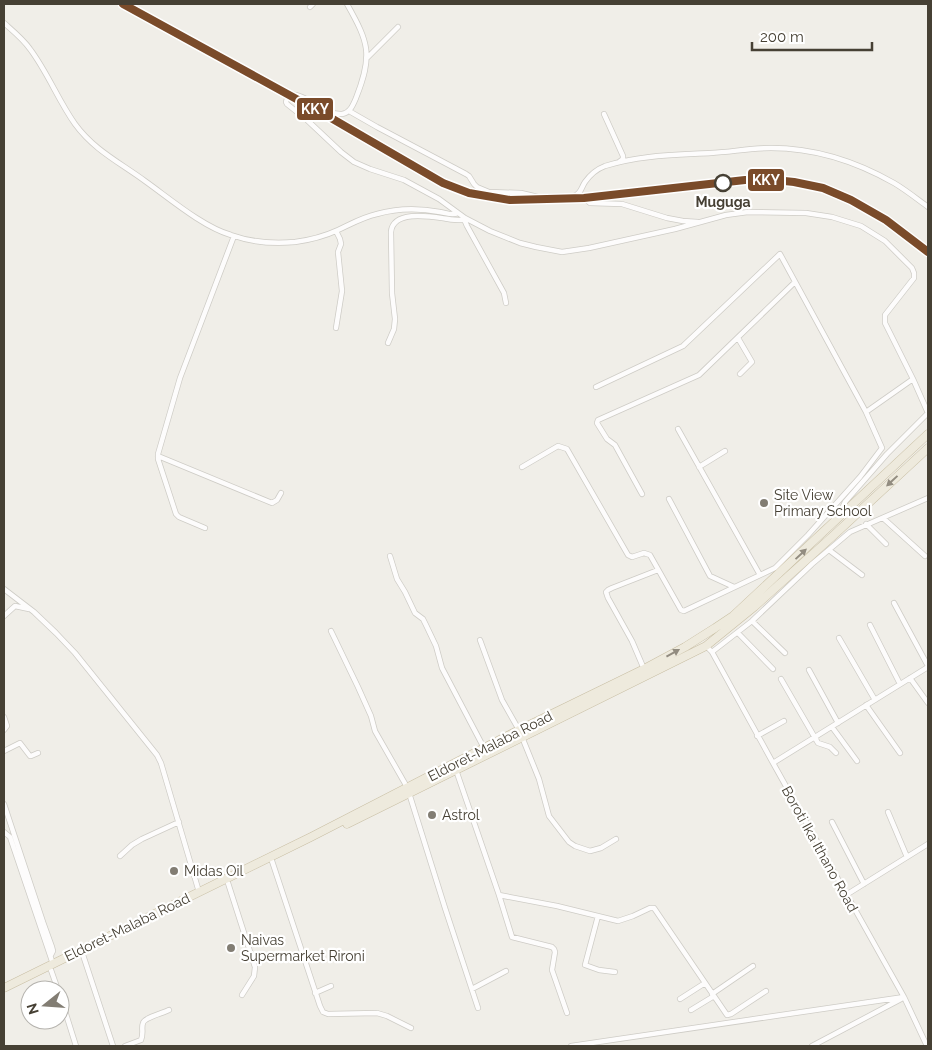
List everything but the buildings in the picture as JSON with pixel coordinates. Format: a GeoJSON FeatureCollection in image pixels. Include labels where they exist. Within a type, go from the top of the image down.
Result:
{"type":"FeatureCollection","features":[{"type":"Feature","properties":{"kind":"highway","name":"Eldoret-Malaba Road"},"geometry":{"type":"LineString","coordinates":[[4,994],[52,967],[199,892],[408,790],[456,770],[685,647],[733,616],[928,434]]}},
{"type":"Feature","properties":{"kind":"highway","name":"Eldoret-Malaba Road"},"geometry":{"type":"LineString","coordinates":[[4,988],[83,955],[272,861],[484,748],[521,734],[706,646],[754,607],[928,448]]}},
{"type":"Feature","properties":{"kind":"street"},"geometry":{"type":"LineString","coordinates":[[347,4],[363,36],[368,58],[351,108],[349,111],[340,114],[292,94],[288,95],[287,104],[354,162],[404,180],[439,199],[458,213],[464,219],[504,294],[506,304]]}},
{"type":"Feature","properties":{"kind":"street"},"geometry":{"type":"LineString","coordinates":[[4,23],[31,50],[76,125],[97,148],[203,221],[223,232],[262,242],[293,242],[315,238],[374,214],[394,210],[424,209],[453,215],[458,213]]}},
{"type":"Feature","properties":{"kind":"street"},"geometry":{"type":"LineString","coordinates":[[368,58],[398,27]]}},
{"type":"Feature","properties":{"kind":"street"},"geometry":{"type":"LineString","coordinates":[[349,111],[377,128],[470,176],[475,186],[481,190],[538,196],[577,196],[583,197],[590,203],[622,204],[673,220],[702,222]]}},
{"type":"Feature","properties":{"kind":"street"},"geometry":{"type":"LineString","coordinates":[[604,114],[623,156],[618,163]]}},
{"type":"Feature","properties":{"kind":"street"},"geometry":{"type":"LineString","coordinates":[[577,196],[594,172],[602,167],[618,163],[654,156],[770,148],[803,150],[835,157],[873,172],[895,184],[928,207]]}},
{"type":"Feature","properties":{"kind":"street"},"geometry":{"type":"LineString","coordinates":[[388,344],[395,323],[392,293],[391,232],[392,226],[400,220],[418,216],[464,219],[520,243],[562,252],[675,230],[726,215],[748,212],[806,213],[852,222],[873,232],[885,241],[912,268],[914,273],[914,278],[885,315],[884,319],[928,413],[887,454],[845,502],[838,519]]}},
{"type":"Feature","properties":{"kind":"street"},"geometry":{"type":"LineString","coordinates":[[336,231],[340,239],[338,252],[342,290],[336,328]]}},
{"type":"Feature","properties":{"kind":"street"},"geometry":{"type":"LineString","coordinates":[[205,528],[176,514],[158,456],[180,378],[234,236]]}},
{"type":"Feature","properties":{"kind":"street"},"geometry":{"type":"LineString","coordinates":[[522,467],[558,446],[567,449],[628,555],[632,557],[644,553],[648,554],[682,611],[775,568],[808,535],[864,473],[882,446],[866,412],[780,254],[683,346],[596,387]]}},
{"type":"Feature","properties":{"kind":"street"},"geometry":{"type":"LineString","coordinates":[[642,494],[615,445],[607,440],[597,423],[598,420],[702,373],[795,282]]}},
{"type":"Feature","properties":{"kind":"street"},"geometry":{"type":"LineString","coordinates":[[738,338],[752,362],[740,374]]}},
{"type":"Feature","properties":{"kind":"street"},"geometry":{"type":"LineString","coordinates":[[866,412],[913,379]]}},
{"type":"Feature","properties":{"kind":"street"},"geometry":{"type":"LineString","coordinates":[[678,429],[760,575]]}},
{"type":"Feature","properties":{"kind":"street"},"geometry":{"type":"LineString","coordinates":[[699,467],[725,451]]}},
{"type":"Feature","properties":{"kind":"street"},"geometry":{"type":"LineString","coordinates":[[158,456],[272,503],[281,494]]}},
{"type":"Feature","properties":{"kind":"street"},"geometry":{"type":"LineString","coordinates":[[712,652],[752,622],[806,570],[850,532],[928,498]]}},
{"type":"Feature","properties":{"kind":"street"},"geometry":{"type":"LineString","coordinates":[[669,499],[710,576],[734,587]]}},
{"type":"Feature","properties":{"kind":"street"},"geometry":{"type":"LineString","coordinates":[[883,518],[925,556]]}},
{"type":"Feature","properties":{"kind":"street"},"geometry":{"type":"LineString","coordinates":[[866,524],[886,544]]}},
{"type":"Feature","properties":{"kind":"street"},"geometry":{"type":"LineString","coordinates":[[829,550],[862,575]]}},
{"type":"Feature","properties":{"kind":"street"},"geometry":{"type":"LineString","coordinates":[[390,556],[397,579],[415,613],[426,624],[436,646],[440,664],[484,748]]}},
{"type":"Feature","properties":{"kind":"street"},"geometry":{"type":"LineString","coordinates":[[644,669],[632,641],[606,592],[658,570]]}},
{"type":"Feature","properties":{"kind":"street"},"geometry":{"type":"LineString","coordinates":[[4,589],[30,609],[56,633],[154,751],[161,763],[199,892]]}},
{"type":"Feature","properties":{"kind":"street"},"geometry":{"type":"LineString","coordinates":[[772,764],[928,666],[894,603]]}},
{"type":"Feature","properties":{"kind":"street"},"geometry":{"type":"LineString","coordinates":[[4,616],[15,606],[30,609]]}},
{"type":"Feature","properties":{"kind":"street"},"geometry":{"type":"LineString","coordinates":[[752,622],[785,653]]}},
{"type":"Feature","properties":{"kind":"street"},"geometry":{"type":"LineString","coordinates":[[870,625],[900,684]]}},
{"type":"Feature","properties":{"kind":"street"},"geometry":{"type":"LineString","coordinates":[[331,630],[358,687],[375,731],[408,790],[478,1008]]}},
{"type":"Feature","properties":{"kind":"street"},"geometry":{"type":"LineString","coordinates":[[738,633],[773,669]]}},
{"type":"Feature","properties":{"kind":"street"},"geometry":{"type":"LineString","coordinates":[[839,638],[874,700]]}},
{"type":"Feature","properties":{"kind":"street"},"geometry":{"type":"LineString","coordinates":[[480,640],[502,700],[521,734],[539,779],[549,816],[569,842],[575,846],[590,851],[601,848],[616,839]]}},
{"type":"Feature","properties":{"kind":"street","name":"Boroti Ika Ithano Road"},"geometry":{"type":"LineString","coordinates":[[706,646],[712,652],[772,764],[904,997],[927,1046]]}},
{"type":"Feature","properties":{"kind":"street"},"geometry":{"type":"LineString","coordinates":[[809,670],[838,723]]}},
{"type":"Feature","properties":{"kind":"street"},"geometry":{"type":"LineString","coordinates":[[910,678],[928,703]]}},
{"type":"Feature","properties":{"kind":"street"},"geometry":{"type":"LineString","coordinates":[[781,679],[814,738],[818,743],[830,747],[836,753]]}},
{"type":"Feature","properties":{"kind":"street"},"geometry":{"type":"LineString","coordinates":[[866,706],[900,753]]}},
{"type":"Feature","properties":{"kind":"street"},"geometry":{"type":"LineString","coordinates":[[4,717],[7,726],[4,730]]}},
{"type":"Feature","properties":{"kind":"street"},"geometry":{"type":"LineString","coordinates":[[757,736],[784,721]]}},
{"type":"Feature","properties":{"kind":"street"},"geometry":{"type":"LineString","coordinates":[[832,726],[857,761]]}},
{"type":"Feature","properties":{"kind":"street"},"geometry":{"type":"LineString","coordinates":[[4,751],[20,743],[30,756],[38,753]]}},
{"type":"Feature","properties":{"kind":"street"},"geometry":{"type":"LineString","coordinates":[[456,770],[512,937],[554,949],[552,970],[567,1013]]}},
{"type":"Feature","properties":{"kind":"street"},"geometry":{"type":"LineString","coordinates":[[4,804],[52,947],[53,951],[50,955]]}},
{"type":"Feature","properties":{"kind":"street"},"geometry":{"type":"LineString","coordinates":[[888,812],[907,857]]}},
{"type":"Feature","properties":{"kind":"street"},"geometry":{"type":"LineString","coordinates":[[120,856],[142,839],[179,822]]}},
{"type":"Feature","properties":{"kind":"street"},"geometry":{"type":"LineString","coordinates":[[832,822],[864,884]]}},
{"type":"Feature","properties":{"kind":"street"},"geometry":{"type":"LineString","coordinates":[[4,832],[10,837],[50,955],[55,980]]}},
{"type":"Feature","properties":{"kind":"street"},"geometry":{"type":"LineString","coordinates":[[846,894],[928,844]]}},
{"type":"Feature","properties":{"kind":"street"},"geometry":{"type":"LineString","coordinates":[[272,861],[321,1010],[328,1014],[378,1013],[411,1028]]}},
{"type":"Feature","properties":{"kind":"street"},"geometry":{"type":"LineString","coordinates":[[228,883],[256,968],[254,976],[242,995]]}},
{"type":"Feature","properties":{"kind":"street"},"geometry":{"type":"LineString","coordinates":[[499,895],[620,921],[654,908],[726,1014],[728,1015],[766,991]]}},
{"type":"Feature","properties":{"kind":"street"},"geometry":{"type":"LineString","coordinates":[[598,916],[584,965],[599,970],[615,972]]}},
{"type":"Feature","properties":{"kind":"street"},"geometry":{"type":"LineString","coordinates":[[83,955],[113,1046]]}},
{"type":"Feature","properties":{"kind":"street"},"geometry":{"type":"LineString","coordinates":[[692,1010],[753,966]]}},
{"type":"Feature","properties":{"kind":"street"},"geometry":{"type":"LineString","coordinates":[[472,989],[506,971]]}},
{"type":"Feature","properties":{"kind":"street"},"geometry":{"type":"LineString","coordinates":[[680,999],[705,983]]}},
{"type":"Feature","properties":{"kind":"street"},"geometry":{"type":"LineString","coordinates":[[315,993],[331,986]]}},
{"type":"Feature","properties":{"kind":"street"},"geometry":{"type":"LineString","coordinates":[[571,1046],[904,997]]}},
{"type":"Feature","properties":{"kind":"street"},"geometry":{"type":"LineString","coordinates":[[812,1046],[904,997]]}},
{"type":"Feature","properties":{"kind":"street"},"geometry":{"type":"LineString","coordinates":[[125,1046],[141,1040],[143,1033],[142,1024],[145,1020],[169,1010]]}},
{"type":"Feature","properties":{"kind":"street"},"geometry":{"type":"LineString","coordinates":[[70,1027],[76,1046]]}},
{"type":"Feature","properties":{"kind":"transit line","name":"KKY"},"geometry":{"type":"LineString","coordinates":[[123,4],[331,118],[443,183],[469,193],[510,200],[584,198],[745,180],[794,182],[823,188],[851,200],[886,220],[928,252]]}},
{"type":"Feature","properties":{"kind":"place","name":"Muguga"},"geometry":{"type":"Point","coordinates":[723,183]}},
{"type":"Feature","properties":{"kind":"place","name":"Site View Primary School"},"geometry":{"type":"Point","coordinates":[764,503]}},
{"type":"Feature","properties":{"kind":"place","name":"Astrol"},"geometry":{"type":"Point","coordinates":[432,815]}},
{"type":"Feature","properties":{"kind":"place","name":"Midas Oil"},"geometry":{"type":"Point","coordinates":[174,871]}},
{"type":"Feature","properties":{"kind":"place","name":"Naivas Supermarket Rironi"},"geometry":{"type":"Point","coordinates":[231,948]}}]}
